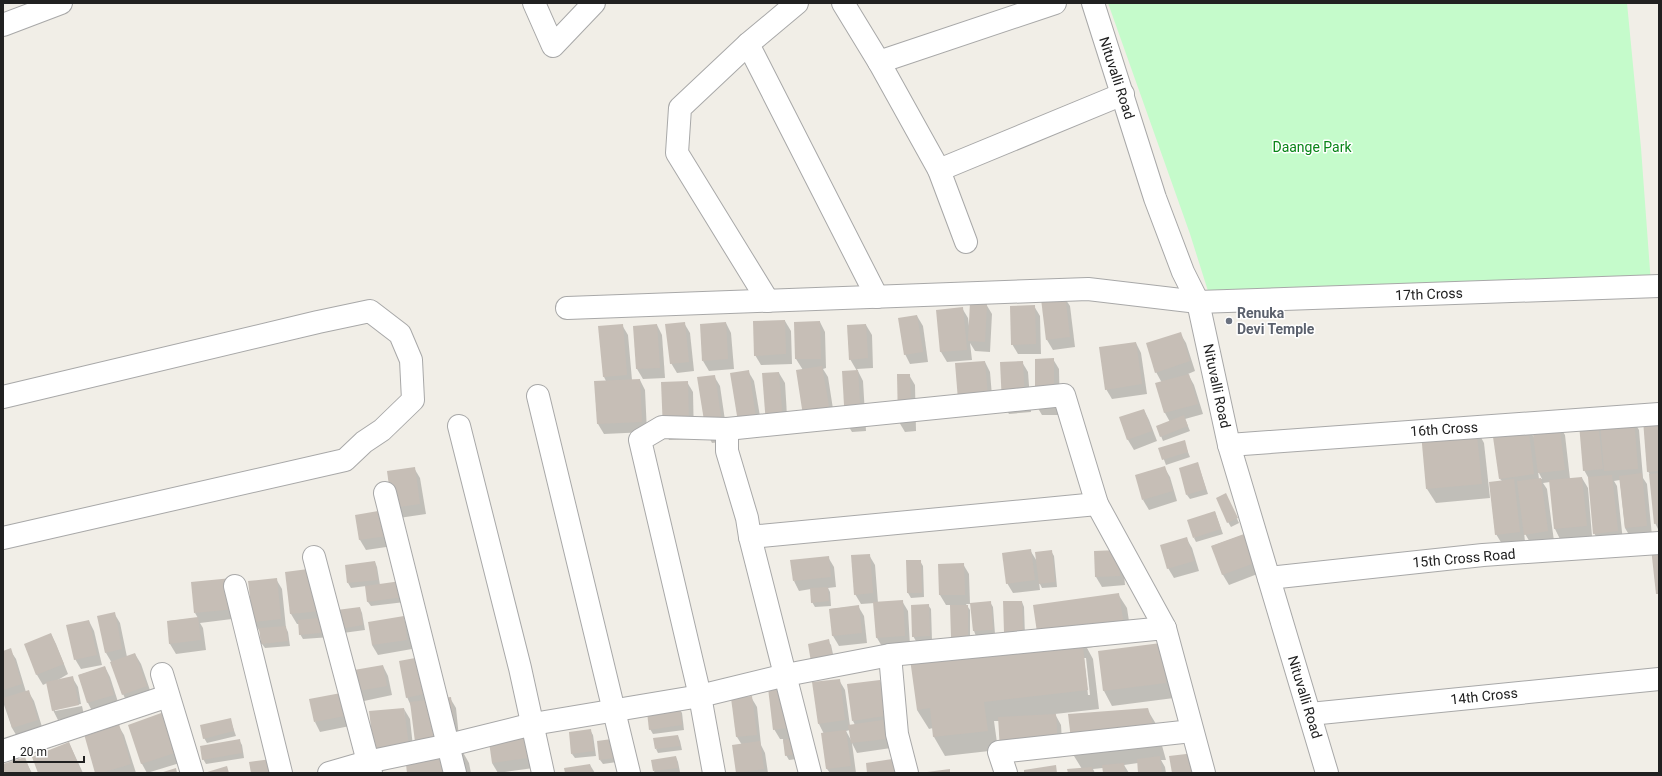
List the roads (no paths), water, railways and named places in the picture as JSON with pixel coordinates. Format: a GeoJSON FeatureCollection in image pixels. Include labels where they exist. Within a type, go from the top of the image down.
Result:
{"type":"FeatureCollection","features":[{"type":"Feature","properties":{"kind":"street"},"geometry":{"type":"LineString","coordinates":[[534,3],[553,46],[594,3]]}},
{"type":"Feature","properties":{"kind":"street"},"geometry":{"type":"LineString","coordinates":[[768,301],[677,153],[680,108],[748,44],[797,3]]}},
{"type":"Feature","properties":{"kind":"street"},"geometry":{"type":"LineString","coordinates":[[843,3],[879,62],[940,170],[966,242]]}},
{"type":"Feature","properties":{"kind":"street"},"geometry":{"type":"LineString","coordinates":[[879,62],[1055,3]]}},
{"type":"Feature","properties":{"kind":"street","name":"Nituvalli Road"},"geometry":{"type":"LineString","coordinates":[[1093,3],[1155,198],[1183,272],[1198,302],[1229,445],[1327,773]]}},
{"type":"Feature","properties":{"kind":"street"},"geometry":{"type":"LineString","coordinates":[[3,24],[50,5]]}},
{"type":"Feature","properties":{"kind":"street"},"geometry":{"type":"LineString","coordinates":[[748,44],[877,297]]}},
{"type":"Feature","properties":{"kind":"street"},"geometry":{"type":"LineString","coordinates":[[940,170],[1123,94]]}},
{"type":"Feature","properties":{"kind":"street","name":"17th Cross"},"geometry":{"type":"LineString","coordinates":[[567,308],[1088,289],[1198,302],[1659,286]]}},
{"type":"Feature","properties":{"kind":"street"},"geometry":{"type":"LineString","coordinates":[[3,398],[318,322],[370,311],[400,334],[411,360],[412,400],[382,430],[364,442],[345,460],[3,538]]}},
{"type":"Feature","properties":{"kind":"street"},"geometry":{"type":"LineString","coordinates":[[714,773],[700,696],[640,440],[662,427],[727,428],[1064,395],[1098,504],[1165,628],[1204,773]]}},
{"type":"Feature","properties":{"kind":"street"},"geometry":{"type":"LineString","coordinates":[[538,396],[628,773]]}},
{"type":"Feature","properties":{"kind":"street","name":"16th Cross"},"geometry":{"type":"LineString","coordinates":[[1229,445],[1659,414]]}},
{"type":"Feature","properties":{"kind":"street"},"geometry":{"type":"LineString","coordinates":[[459,426],[520,668],[543,773]]}},
{"type":"Feature","properties":{"kind":"street"},"geometry":{"type":"LineString","coordinates":[[727,428],[727,451],[747,518],[750,537],[810,773]]}},
{"type":"Feature","properties":{"kind":"street"},"geometry":{"type":"LineString","coordinates":[[385,493],[442,724],[456,773]]}},
{"type":"Feature","properties":{"kind":"street"},"geometry":{"type":"LineString","coordinates":[[750,537],[1098,504]]}},
{"type":"Feature","properties":{"kind":"street","name":"15th Cross Road"},"geometry":{"type":"LineString","coordinates":[[1269,578],[1483,556],[1659,542]]}},
{"type":"Feature","properties":{"kind":"street"},"geometry":{"type":"LineString","coordinates":[[314,557],[369,767]]}},
{"type":"Feature","properties":{"kind":"street"},"geometry":{"type":"LineString","coordinates":[[236,586],[281,773]]}},
{"type":"Feature","properties":{"kind":"street"},"geometry":{"type":"LineString","coordinates":[[329,773],[369,767],[533,724],[700,696],[786,675],[890,655],[1165,628]]}},
{"type":"Feature","properties":{"kind":"street"},"geometry":{"type":"LineString","coordinates":[[890,655],[896,734],[907,773]]}},
{"type":"Feature","properties":{"kind":"street"},"geometry":{"type":"LineString","coordinates":[[162,674],[192,773]]}},
{"type":"Feature","properties":{"kind":"street","name":"14th Cross"},"geometry":{"type":"LineString","coordinates":[[1310,714],[1659,679]]}},
{"type":"Feature","properties":{"kind":"street"},"geometry":{"type":"LineString","coordinates":[[3,751],[168,696]]}},
{"type":"Feature","properties":{"kind":"street"},"geometry":{"type":"LineString","coordinates":[[1006,773],[999,752],[1192,731]]}},
{"type":"Feature","properties":{"kind":"place","name":"Renuka Devi Temple"},"geometry":{"type":"Point","coordinates":[1229,321]}},
{"type":"Feature","properties":{"kind":"park label","name":"Daange Park"},"geometry":{"type":"Point","coordinates":[1312,147]}}]}
